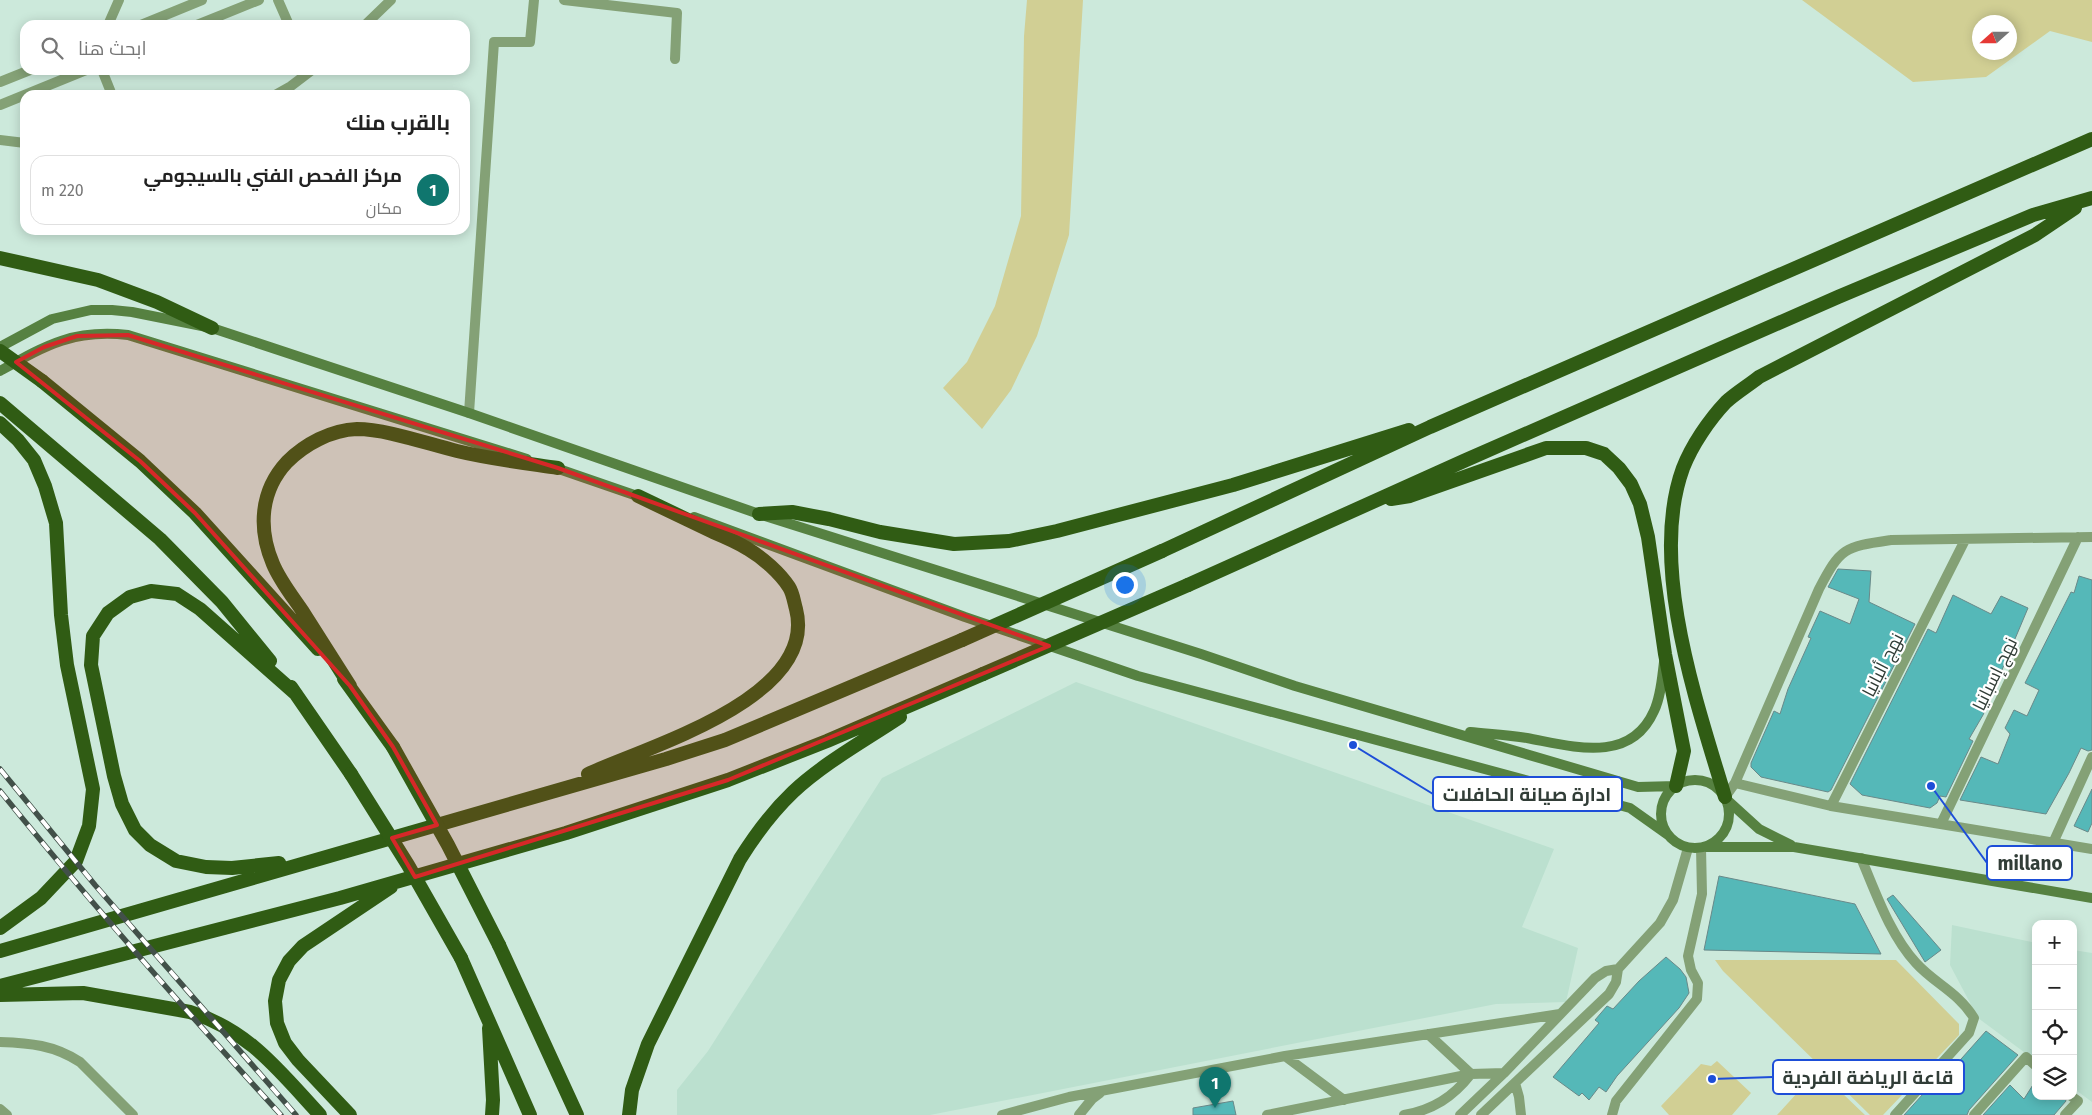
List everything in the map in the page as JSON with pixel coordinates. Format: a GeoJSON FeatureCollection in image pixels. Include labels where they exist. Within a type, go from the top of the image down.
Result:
{"type":"FeatureCollection","features":[{"type":"Feature","properties":{"kind":"highway"},"geometry":{"type":"LineString","coordinates":[[0,951],[563,789],[725,740],[962,640],[1162,551],[1430,427],[2092,139]]}},
{"type":"Feature","properties":{"kind":"highway"},"geometry":{"type":"LineString","coordinates":[[0,986],[401,881],[566,833],[728,780],[827,741],[983,674],[2032,215],[2089,199]]}},
{"type":"Feature","properties":{"kind":"highway"},"geometry":{"type":"LineString","coordinates":[[1725,797],[1701,722],[1683,644],[1670,570],[1672,512],[1683,468],[1703,430],[1727,402],[1759,377],[2034,235],[2089,199]]}},
{"type":"Feature","properties":{"kind":"highway"},"geometry":{"type":"LineString","coordinates":[[0,258],[98,280],[157,302],[212,328]]}},
{"type":"Feature","properties":{"kind":"highway"},"geometry":{"type":"LineString","coordinates":[[0,351],[42,381],[140,461],[195,513],[266,589],[350,686]]}},
{"type":"Feature","properties":{"kind":"highway"},"geometry":{"type":"LineString","coordinates":[[0,403],[160,539],[222,602],[296,694],[351,774],[408,865],[460,958],[530,1115]]}},
{"type":"Feature","properties":{"kind":"highway"},"geometry":{"type":"LineString","coordinates":[[0,424],[18,440],[34,460],[46,486],[56,523],[61,615],[67,665],[93,789],[90,826],[76,860],[41,898],[0,928]]}},
{"type":"Feature","properties":{"kind":"highway"},"geometry":{"type":"LineString","coordinates":[[759,514],[792,512],[880,532],[954,544],[1009,541],[1057,531],[1233,485],[1392,434],[1430,427]]}},
{"type":"Feature","properties":{"kind":"highway"},"geometry":{"type":"LineString","coordinates":[[558,468],[493,458],[377,431],[356,429],[312,442],[295,454],[281,469],[264,502],[263,517],[265,541],[273,566],[350,686],[393,747],[448,845],[499,945],[577,1115]]}},
{"type":"Feature","properties":{"kind":"highway"},"geometry":{"type":"LineString","coordinates":[[1380,499],[1410,496],[1546,448],[1586,448],[1604,454],[1619,468],[1631,484],[1640,504],[1648,537],[1665,654],[1684,751],[1676,786]]}},
{"type":"Feature","properties":{"kind":"highway"},"geometry":{"type":"LineString","coordinates":[[563,789],[590,773],[686,734],[720,717],[764,686],[785,664],[796,640],[798,617],[790,588],[772,568],[748,548],[638,496]]}},
{"type":"Feature","properties":{"kind":"highway"},"geometry":{"type":"LineString","coordinates":[[296,694],[200,609],[177,594],[151,591],[130,597],[108,613],[93,636],[91,665],[114,776],[122,804],[135,830],[150,845],[176,861],[206,867],[232,868],[318,859]]}},
{"type":"Feature","properties":{"kind":"highway"},"geometry":{"type":"LineString","coordinates":[[629,1115],[636,1074],[648,1044],[740,859],[764,823],[809,778],[930,696]]}},
{"type":"Feature","properties":{"kind":"highway"},"geometry":{"type":"LineString","coordinates":[[350,1115],[298,1060],[285,1043],[277,1023],[275,1001],[279,980],[289,961],[303,946],[401,881]]}},
{"type":"Feature","properties":{"kind":"highway"},"geometry":{"type":"LineString","coordinates":[[0,995],[83,993],[190,1012],[206,1017],[236,1032],[262,1053],[320,1115]]}},
{"type":"Feature","properties":{"kind":"highway"},"geometry":{"type":"LineString","coordinates":[[488,1018],[493,1100],[492,1115]]}},
{"type":"Feature","properties":{"kind":"main road"},"geometry":{"type":"LineString","coordinates":[[0,347],[52,319],[92,310],[132,312],[212,328],[469,413],[759,514],[1201,654],[1295,686],[1638,787],[1676,786]]}},
{"type":"Feature","properties":{"kind":"main road"},"geometry":{"type":"LineString","coordinates":[[0,371],[44,346],[68,338],[94,333],[128,335],[558,468],[965,617],[1138,676],[1630,808],[1668,835]]}},
{"type":"Feature","properties":{"kind":"main road"},"geometry":{"type":"LineString","coordinates":[[1445,730],[1526,738],[1592,749],[1612,747],[1627,741],[1648,721],[1655,710],[1665,654]]}},
{"type":"Feature","properties":{"kind":"main road"},"geometry":{"type":"LineString","coordinates":[[1794,847],[1759,829],[1718,789],[1698,780],[1686,781],[1676,786],[1668,793],[1662,809],[1663,825],[1668,835],[1673,841],[1688,848],[1794,847],[2092,898]]}},
{"type":"Feature","properties":{"kind":"main road"},"geometry":{"type":"LineString","coordinates":[[1704,847],[1715,842],[1727,826],[1729,817],[1725,797]]}},
{"type":"Feature","properties":{"kind":"street"},"geometry":{"type":"LineString","coordinates":[[110,20],[119,0]]}},
{"type":"Feature","properties":{"kind":"street"},"geometry":{"type":"LineString","coordinates":[[153,20],[202,0]]}},
{"type":"Feature","properties":{"kind":"street"},"geometry":{"type":"LineString","coordinates":[[209,20],[259,0]]}},
{"type":"Feature","properties":{"kind":"street"},"geometry":{"type":"LineString","coordinates":[[278,0],[287,20]]}},
{"type":"Feature","properties":{"kind":"street"},"geometry":{"type":"LineString","coordinates":[[370,20],[391,0]]}},
{"type":"Feature","properties":{"kind":"street"},"geometry":{"type":"LineString","coordinates":[[469,413],[494,42],[530,42],[534,0]]}},
{"type":"Feature","properties":{"kind":"street"},"geometry":{"type":"LineString","coordinates":[[564,0],[677,13],[675,59]]}},
{"type":"Feature","properties":{"kind":"street"},"geometry":{"type":"LineString","coordinates":[[0,82],[20,74]]}},
{"type":"Feature","properties":{"kind":"street"},"geometry":{"type":"LineString","coordinates":[[37,90],[74,75]]}},
{"type":"Feature","properties":{"kind":"street"},"geometry":{"type":"LineString","coordinates":[[104,75],[110,90]]}},
{"type":"Feature","properties":{"kind":"street"},"geometry":{"type":"LineString","coordinates":[[284,90],[305,75]]}},
{"type":"Feature","properties":{"kind":"street"},"geometry":{"type":"LineString","coordinates":[[0,105],[20,97]]}},
{"type":"Feature","properties":{"kind":"street"},"geometry":{"type":"LineString","coordinates":[[0,140],[20,142]]}},
{"type":"Feature","properties":{"kind":"street","name":"نهج إسبانيا"},"geometry":{"type":"LineString","coordinates":[[1941,824],[2078,537]]}},
{"type":"Feature","properties":{"kind":"street"},"geometry":{"type":"LineString","coordinates":[[1725,797],[1735,783],[1819,590],[1833,562],[1843,552],[1860,545],[1891,540],[2092,537]]}},
{"type":"Feature","properties":{"kind":"street","name":"نهج ألبانيا"},"geometry":{"type":"LineString","coordinates":[[1831,806],[1965,540]]}},
{"type":"Feature","properties":{"kind":"street"},"geometry":{"type":"LineString","coordinates":[[2053,843],[2092,757]]}},
{"type":"Feature","properties":{"kind":"street"},"geometry":{"type":"LineString","coordinates":[[1735,783],[1831,806],[2092,849]]}},
{"type":"Feature","properties":{"kind":"street"},"geometry":{"type":"LineString","coordinates":[[1612,1115],[1616,1101],[1698,999],[1698,983],[1691,970],[1688,956],[1702,894],[1704,847]]}},
{"type":"Feature","properties":{"kind":"street"},"geometry":{"type":"LineString","coordinates":[[1476,1099],[1484,1112],[1609,994],[1616,982],[1618,969],[1652,932],[1667,912],[1678,888],[1688,848]]}},
{"type":"Feature","properties":{"kind":"street"},"geometry":{"type":"LineString","coordinates":[[1861,858],[1888,919],[1915,962],[1930,976],[1961,999],[1974,1018],[1969,1032],[1895,1115]]}},
{"type":"Feature","properties":{"kind":"street"},"geometry":{"type":"LineString","coordinates":[[1460,1115],[1504,1073],[1594,978],[1606,971],[1618,969]]}},
{"type":"Feature","properties":{"kind":"street"},"geometry":{"type":"LineString","coordinates":[[1002,1115],[1044,1103],[1284,1056],[1560,1014]]}},
{"type":"Feature","properties":{"kind":"street"},"geometry":{"type":"LineString","coordinates":[[1428,1034],[1471,1074]]}},
{"type":"Feature","properties":{"kind":"street"},"geometry":{"type":"LineString","coordinates":[[0,1042],[45,1046],[70,1056],[80,1062],[133,1115]]}},
{"type":"Feature","properties":{"kind":"street"},"geometry":{"type":"LineString","coordinates":[[1284,1056],[1344,1100]]}},
{"type":"Feature","properties":{"kind":"street"},"geometry":{"type":"LineString","coordinates":[[1974,1115],[2026,1058],[2032,1063]]}},
{"type":"Feature","properties":{"kind":"street"},"geometry":{"type":"LineString","coordinates":[[1268,1115],[1471,1074],[1504,1073]]}},
{"type":"Feature","properties":{"kind":"street"},"geometry":{"type":"LineString","coordinates":[[1404,1115],[1429,1109],[1442,1102],[1463,1085],[1471,1074]]}},
{"type":"Feature","properties":{"kind":"street"},"geometry":{"type":"LineString","coordinates":[[1515,1083],[1520,1098],[1521,1115]]}},
{"type":"Feature","properties":{"kind":"street"},"geometry":{"type":"LineString","coordinates":[[1079,1115],[1092,1099],[1103,1091]]}},
{"type":"Feature","properties":{"kind":"street"},"geometry":{"type":"LineString","coordinates":[[2065,1115],[2073,1100]]}},
{"type":"Feature","properties":{"kind":"street"},"geometry":{"type":"LineString","coordinates":[[0,1109],[7,1115]]}},
{"type":"Feature","properties":{"kind":"highlighted area"},"geometry":{"type":"Polygon","coordinates":[[[128,335],[558,468],[1049,646],[728,780],[415,877],[392,838],[437,825],[393,747],[350,686],[195,513],[140,461],[16,362],[44,347],[77,336],[128,335]]]}},
{"type":"Feature","properties":{"kind":"shaded area"},"geometry":{"type":"Polygon","coordinates":[[[1027,0],[1083,0],[1069,235],[1037,336],[1011,390],[982,429],[943,388],[967,362],[995,306],[1021,216],[1024,36],[1027,0]]]}},
{"type":"Feature","properties":{"kind":"shaded area"},"geometry":{"type":"Polygon","coordinates":[[[1802,0],[2092,0],[2092,42],[2050,31],[2017,55],[2017,15],[1972,15],[1972,60],[2010,60],[1986,77],[1913,82],[1802,0]]]}},
{"type":"Feature","properties":{"kind":"shaded area"},"geometry":{"type":"Polygon","coordinates":[[[1076,682],[1554,849],[1522,927],[1578,948],[1566,1002],[1496,1004],[930,1115],[677,1115],[677,1090],[708,1051],[882,778],[1076,682]]]}},
{"type":"Feature","properties":{"kind":"shaded area"},"geometry":{"type":"Polygon","coordinates":[[[1952,925],[2032,942],[2032,1058],[1978,1018],[1950,965],[1952,925]]]}},
{"type":"Feature","properties":{"kind":"shaded area"},"geometry":{"type":"Polygon","coordinates":[[[2077,951],[2092,953],[2092,1102],[2077,1091],[2077,951]]]}},
{"type":"Feature","properties":{"kind":"shaded area"},"geometry":{"type":"Polygon","coordinates":[[[1715,960],[1896,960],[1959,1024],[1959,1035],[1883,1115],[1870,1115],[1723,971],[1715,960]]]}},
{"type":"Feature","properties":{"kind":"shaded area"},"geometry":{"type":"Polygon","coordinates":[[[1717,1061],[1751,1093],[1732,1115],[1669,1115],[1661,1106],[1701,1064],[1711,1066],[1717,1061]]]}},
{"type":"Feature","properties":{"kind":"shaded area"},"geometry":{"type":"Polygon","coordinates":[[[1818,1070],[1865,1115],[1777,1115],[1818,1070]]]}},
{"type":"Feature","properties":{"kind":"building"},"geometry":{"type":"Polygon","coordinates":[[[1838,569],[1871,571],[1869,602],[1915,624],[1831,790],[1828,792],[1761,777],[1751,767],[1751,763],[1774,711],[1780,714],[1788,689],[1811,638],[1808,637],[1820,611],[1850,624],[1859,599],[1828,587],[1838,569]]]}},
{"type":"Feature","properties":{"kind":"building"},"geometry":{"type":"Polygon","coordinates":[[[2079,576],[2092,580],[2092,750],[2088,751],[2081,748],[2046,814],[1960,800],[1981,757],[1998,764],[2010,734],[2005,728],[2014,710],[2027,716],[2039,690],[2025,683],[2071,592],[2074,593],[2079,576]]]}},
{"type":"Feature","properties":{"kind":"building"},"geometry":{"type":"Polygon","coordinates":[[[1953,595],[1991,614],[2001,596],[2028,608],[1983,715],[1969,739],[1973,741],[1946,797],[1940,796],[1937,803],[1930,808],[1862,795],[1850,784],[1928,629],[1936,633],[1953,595]]]}},
{"type":"Feature","properties":{"kind":"building"},"geometry":{"type":"Polygon","coordinates":[[[2092,789],[2092,823],[2088,832],[2074,826],[2092,789]]]}},
{"type":"Feature","properties":{"kind":"building"},"geometry":{"type":"Polygon","coordinates":[[[1719,876],[1855,904],[1881,954],[1704,950],[1719,876]]]}},
{"type":"Feature","properties":{"kind":"building"},"geometry":{"type":"Polygon","coordinates":[[[1893,895],[1941,950],[1925,962],[1887,899],[1893,895]]]}},
{"type":"Feature","properties":{"kind":"building"},"geometry":{"type":"Polygon","coordinates":[[[1666,957],[1686,977],[1689,993],[1679,1008],[1617,1076],[1606,1092],[1599,1087],[1589,1100],[1582,1093],[1579,1096],[1553,1077],[1599,1023],[1595,1020],[1607,1006],[1613,1009],[1639,981],[1666,957]]]}},
{"type":"Feature","properties":{"kind":"building"},"geometry":{"type":"Polygon","coordinates":[[[1986,1031],[2018,1055],[1969,1110],[1967,1115],[1904,1115],[1942,1073],[1946,1076],[1986,1031]]]}},
{"type":"Feature","properties":{"kind":"building"},"geometry":{"type":"Polygon","coordinates":[[[2010,1085],[2024,1099],[2032,1086],[2032,1100],[2066,1101],[2054,1115],[1983,1115],[2010,1085]]]}},
{"type":"Feature","properties":{"kind":"building"},"geometry":{"type":"Polygon","coordinates":[[[1233,1101],[1236,1115],[1193,1115],[1193,1108],[1233,1101]]]}},
{"type":"Feature","properties":{"kind":"railway"},"geometry":{"type":"LineString","coordinates":[[0,769],[95,885],[296,1115]]}},
{"type":"Feature","properties":{"kind":"railway"},"geometry":{"type":"LineString","coordinates":[[0,791],[138,955],[281,1115]]}},
{"type":"Feature","properties":{"kind":"place","name":"ادارة صيانة الحافلات"},"geometry":{"type":"Point","coordinates":[1353,745]}},
{"type":"Feature","properties":{"kind":"place","name":"millano"},"geometry":{"type":"Point","coordinates":[1931,786]}},
{"type":"Feature","properties":{"kind":"place","name":"قاعة الرياضة الفردية"},"geometry":{"type":"Point","coordinates":[1712,1079]}},
{"type":"Feature","properties":{"kind":"place","name":"مركز الفحص الفني بالسيجومي"},"geometry":{"type":"Point","coordinates":[1215,1108]}}]}
